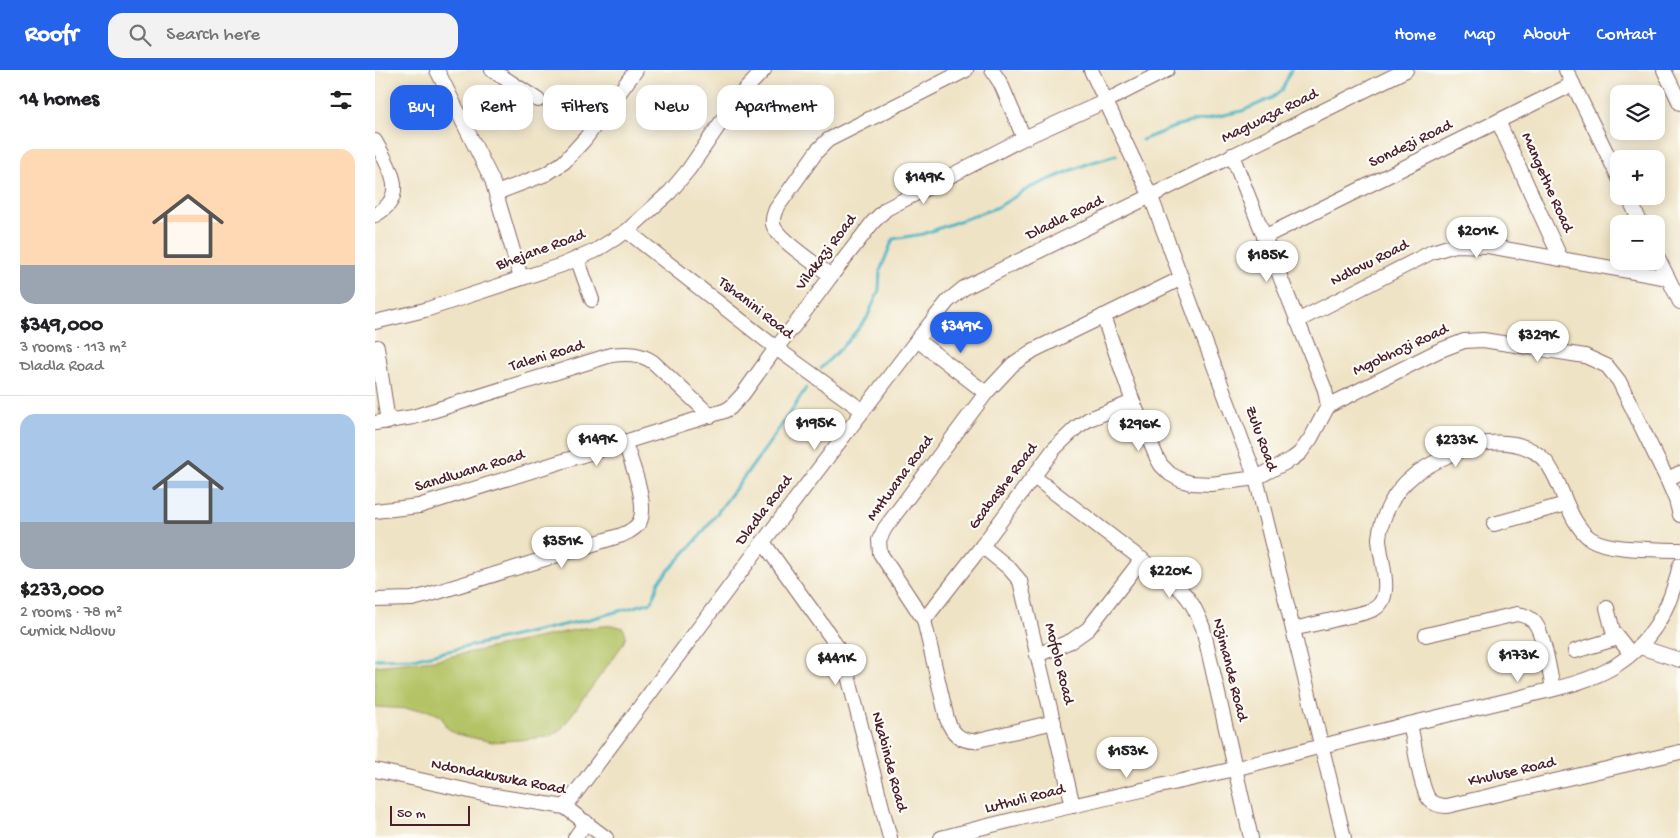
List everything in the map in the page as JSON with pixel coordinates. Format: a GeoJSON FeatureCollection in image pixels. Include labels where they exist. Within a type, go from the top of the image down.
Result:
{"type":"FeatureCollection","features":[{"type":"Feature","properties":{"kind":"street"},"geometry":{"type":"LineString","coordinates":[[437,70],[492,180],[521,278]]}},
{"type":"Feature","properties":{"kind":"street"},"geometry":{"type":"LineString","coordinates":[[492,70],[538,100]]}},
{"type":"Feature","properties":{"kind":"street","name":"Bhejane Road"},"geometry":{"type":"LineString","coordinates":[[375,322],[425,310],[562,266],[595,251],[627,231],[670,192],[689,169],[739,96],[764,70]]}},
{"type":"Feature","properties":{"kind":"street"},"geometry":{"type":"LineString","coordinates":[[831,276],[781,237],[773,224],[773,215],[779,204],[817,150],[828,140],[966,70]]}},
{"type":"Feature","properties":{"kind":"street"},"geometry":{"type":"LineString","coordinates":[[992,70],[1001,84],[1024,138]]}},
{"type":"Feature","properties":{"kind":"street","name":"Zulu Road"},"geometry":{"type":"LineString","coordinates":[[1091,70],[1151,197],[1256,478],[1344,838]]}},
{"type":"Feature","properties":{"kind":"street","name":"Vilakazi Road"},"geometry":{"type":"LineString","coordinates":[[776,348],[873,222],[886,209],[1024,138],[1106,101],[1167,70]]}},
{"type":"Feature","properties":{"kind":"street","name":"Magwaza Road"},"geometry":{"type":"LineString","coordinates":[[1151,197],[1232,154],[1406,70]]}},
{"type":"Feature","properties":{"kind":"street"},"geometry":{"type":"LineString","coordinates":[[1566,70],[1610,160]]}},
{"type":"Feature","properties":{"kind":"street"},"geometry":{"type":"LineString","coordinates":[[1664,70],[1680,103]]}},
{"type":"Feature","properties":{"kind":"street"},"geometry":{"type":"LineString","coordinates":[[497,194],[546,174],[564,162],[590,131],[632,71]]}},
{"type":"Feature","properties":{"kind":"street","name":"Sondezi Road"},"geometry":{"type":"LineString","coordinates":[[1264,237],[1573,84]]}},
{"type":"Feature","properties":{"kind":"street","name":"Mangethe Road"},"geometry":{"type":"LineString","coordinates":[[1498,121],[1561,259]]}},
{"type":"Feature","properties":{"kind":"street"},"geometry":{"type":"LineString","coordinates":[[375,141],[391,172],[395,185],[391,202],[375,215]]}},
{"type":"Feature","properties":{"kind":"street"},"geometry":{"type":"LineString","coordinates":[[1103,316],[1133,402],[1157,458],[1170,474],[1181,480],[1199,484],[1256,478],[1300,453],[1311,438],[1328,406],[1325,390],[1232,154]]}},
{"type":"Feature","properties":{"kind":"street","name":"Dladla Road"},"geometry":{"type":"LineString","coordinates":[[565,807],[763,542],[947,301],[956,294],[1151,197]]}},
{"type":"Feature","properties":{"kind":"street","name":"Tshanini Road"},"geometry":{"type":"LineString","coordinates":[[627,231],[776,348],[863,411]]}},
{"type":"Feature","properties":{"kind":"street","name":"Ndlovu Road"},"geometry":{"type":"LineString","coordinates":[[1297,321],[1431,252],[1455,245],[1488,246],[1668,278]]}},
{"type":"Feature","properties":{"kind":"street"},"geometry":{"type":"LineString","coordinates":[[577,258],[593,300]]}},
{"type":"Feature","properties":{"kind":"street"},"geometry":{"type":"LineString","coordinates":[[1664,270],[1680,302]]}},
{"type":"Feature","properties":{"kind":"street","name":"Mntwana Road"},"geometry":{"type":"LineString","coordinates":[[1054,722],[984,740],[969,741],[960,738],[952,730],[947,719],[924,620],[880,553],[879,540],[885,528],[1005,371],[1026,354],[1182,278]]}},
{"type":"Feature","properties":{"kind":"street"},"geometry":{"type":"LineString","coordinates":[[917,340],[987,393]]}},
{"type":"Feature","properties":{"kind":"street","name":"Mgobhozi Road"},"geometry":{"type":"LineString","coordinates":[[1328,406],[1438,351],[1464,341],[1483,340],[1585,356],[1607,366],[1619,380],[1667,479],[1680,515]]}},
{"type":"Feature","properties":{"kind":"street"},"geometry":{"type":"LineString","coordinates":[[377,347],[381,422]]}},
{"type":"Feature","properties":{"kind":"street","name":"Sandlwana Road"},"geometry":{"type":"LineString","coordinates":[[375,511],[419,506],[724,411],[736,402],[776,348]]}},
{"type":"Feature","properties":{"kind":"street","name":"Taleni Road"},"geometry":{"type":"LineString","coordinates":[[381,422],[413,417],[611,355],[628,354],[642,356],[653,362],[711,416]]}},
{"type":"Feature","properties":{"kind":"street","name":"Gcabashe Road"},"geometry":{"type":"LineString","coordinates":[[924,620],[1054,449],[1077,427],[1089,420],[1133,402]]}},
{"type":"Feature","properties":{"kind":"street"},"geometry":{"type":"LineString","coordinates":[[375,600],[412,599],[428,595],[631,531],[640,522],[643,508],[641,495],[625,443]]}},
{"type":"Feature","properties":{"kind":"street"},"geometry":{"type":"LineString","coordinates":[[1293,629],[1364,613],[1378,606],[1383,600],[1385,591],[1379,535],[1390,503],[1410,477],[1430,464],[1477,444],[1506,443],[1530,449],[1540,454],[1551,468],[1566,504],[1578,526],[1589,538],[1596,542],[1609,546],[1680,550]]}},
{"type":"Feature","properties":{"kind":"street"},"geometry":{"type":"LineString","coordinates":[[1667,479],[1680,473]]}},
{"type":"Feature","properties":{"kind":"street","name":"Nzimande Road"},"geometry":{"type":"LineString","coordinates":[[1034,477],[1184,592],[1195,607],[1203,628],[1251,838]]}},
{"type":"Feature","properties":{"kind":"street"},"geometry":{"type":"LineString","coordinates":[[1494,524],[1566,504]]}},
{"type":"Feature","properties":{"kind":"street","name":"Nkabinde Road"},"geometry":{"type":"LineString","coordinates":[[763,542],[831,637],[843,658],[890,838]]}},
{"type":"Feature","properties":{"kind":"street","name":"Mofolo Road"},"geometry":{"type":"LineString","coordinates":[[982,546],[1009,568],[1020,580],[1073,806]]}},
{"type":"Feature","properties":{"kind":"street"},"geometry":{"type":"LineString","coordinates":[[1037,655],[1071,641],[1088,629],[1142,559]]}},
{"type":"Feature","properties":{"kind":"street"},"geometry":{"type":"LineString","coordinates":[[1321,746],[1595,677],[1636,651],[1663,615],[1671,600],[1680,565]]}},
{"type":"Feature","properties":{"kind":"street"},"geometry":{"type":"LineString","coordinates":[[1607,608],[1613,631],[1618,638],[1636,651],[1680,660]]}},
{"type":"Feature","properties":{"kind":"street"},"geometry":{"type":"LineString","coordinates":[[1426,636],[1517,614],[1527,616],[1537,624],[1541,635],[1553,689]]}},
{"type":"Feature","properties":{"kind":"street"},"geometry":{"type":"LineString","coordinates":[[1575,651],[1618,638]]}},
{"type":"Feature","properties":{"kind":"street","name":"Khuluse Road"},"geometry":{"type":"LineString","coordinates":[[1410,724],[1425,793],[1433,804],[1440,806],[1447,806],[1680,752]]}},
{"type":"Feature","properties":{"kind":"street","name":"Luthuli Road"},"geometry":{"type":"LineString","coordinates":[[941,838],[1321,746]]}},
{"type":"Feature","properties":{"kind":"street","name":"Ndondakusuka Road"},"geometry":{"type":"LineString","coordinates":[[375,770],[483,794],[565,807],[606,838]]}},
{"type":"Feature","properties":{"kind":"street"},"geometry":{"type":"LineString","coordinates":[[575,838],[586,822]]}},
{"type":"Feature","properties":{"kind":"green space"},"geometry":{"type":"Polygon","coordinates":[[[613,625],[623,628],[625,631],[625,638],[622,644],[562,728],[552,735],[492,742],[456,734],[446,727],[441,716],[426,710],[375,707],[375,666],[434,660],[584,628],[613,625]]]}},
{"type":"Feature","properties":{"kind":"waterway"},"geometry":{"type":"LineString","coordinates":[[1142,140],[1182,124],[1242,111],[1272,98],[1282,90],[1291,70]]}},
{"type":"Feature","properties":{"kind":"waterway"},"geometry":{"type":"LineString","coordinates":[[821,368],[847,342],[867,318],[879,290],[880,271],[893,239],[923,234],[998,207],[1029,188],[1087,164],[1116,155]]}},
{"type":"Feature","properties":{"kind":"waterway"},"geometry":{"type":"LineString","coordinates":[[375,659],[417,658],[590,619],[652,602],[659,581],[700,536],[765,449],[806,388]]}}]}
